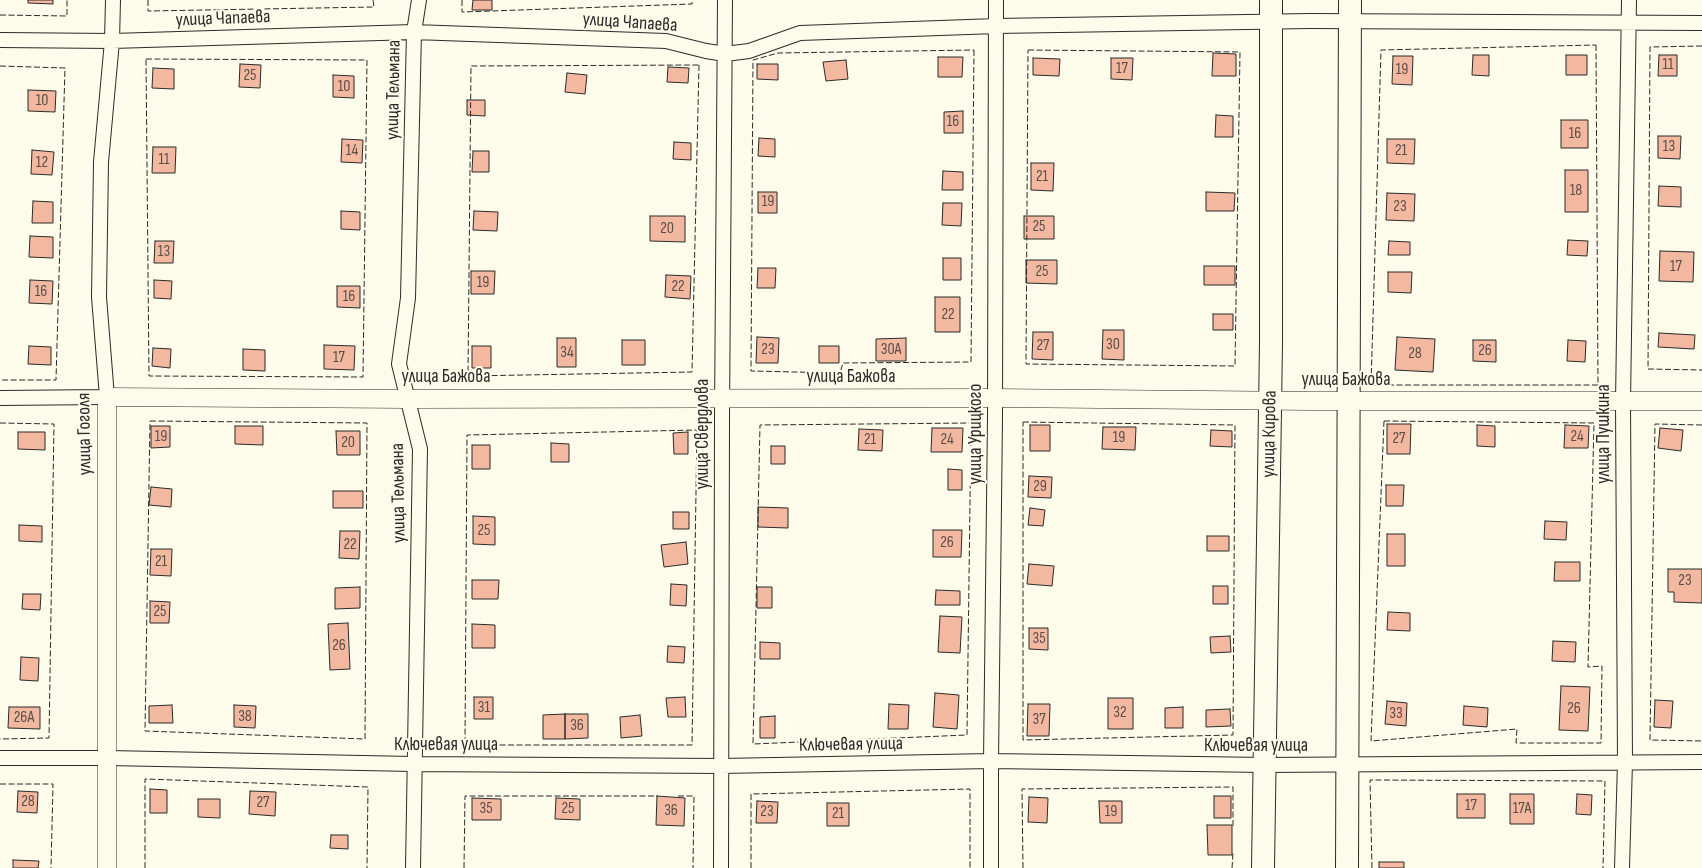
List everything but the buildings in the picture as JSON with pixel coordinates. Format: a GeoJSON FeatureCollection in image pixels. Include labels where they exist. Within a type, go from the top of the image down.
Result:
{"type":"FeatureCollection","features":[{"type":"Feature","properties":{"kind":"main road","name":"улица Кирова"},"geometry":{"type":"LineString","coordinates":[[1263,868],[1270,401],[1271,11]]}},
{"type":"Feature","properties":{"kind":"main road"},"geometry":{"type":"LineString","coordinates":[[1347,868],[1350,11]]}},
{"type":"Feature","properties":{"kind":"street","name":"улица Гоголя"},"geometry":{"type":"LineString","coordinates":[[107,868],[107,397],[99,297],[101,162],[112,41],[113,0]]}},
{"type":"Feature","properties":{"kind":"street","name":"улица Тельмана"},"geometry":{"type":"LineString","coordinates":[[412,868],[420,449],[399,364],[408,298],[414,32],[419,0]]}},
{"type":"Feature","properties":{"kind":"street","name":"улица Свердлова"},"geometry":{"type":"LineString","coordinates":[[721,868],[725,0]]}},
{"type":"Feature","properties":{"kind":"street","name":"улица Урицкого"},"geometry":{"type":"LineString","coordinates":[[991,868],[996,0]]}},
{"type":"Feature","properties":{"kind":"street","name":"улица Пушкина"},"geometry":{"type":"LineString","coordinates":[[1622,868],[1625,762],[1623,402],[1629,0]]}},
{"type":"Feature","properties":{"kind":"street","name":"улица Чапаева"},"geometry":{"type":"LineString","coordinates":[[0,40],[112,41],[414,32],[666,41],[725,54],[749,51],[800,33],[996,26],[1271,11],[1350,11],[1629,24],[1702,23]]}},
{"type":"Feature","properties":{"kind":"street","name":"улица Бажова"},"geometry":{"type":"LineString","coordinates":[[0,398],[995,398],[1270,401],[1702,401]]}},
{"type":"Feature","properties":{"kind":"street","name":"Ключевая улица"},"geometry":{"type":"LineString","coordinates":[[0,758],[721,766],[991,761],[1265,765],[1702,762]]}},
{"type":"Feature","properties":{"kind":"fence"},"geometry":{"type":"LineString","coordinates":[[0,15],[67,16],[67,0]]}},
{"type":"Feature","properties":{"kind":"fence"},"geometry":{"type":"LineString","coordinates":[[148,0],[148,11],[374,7],[373,0]]}},
{"type":"Feature","properties":{"kind":"fence"},"geometry":{"type":"LineString","coordinates":[[462,0],[462,12],[692,4],[692,0]]}},
{"type":"Feature","properties":{"kind":"fence"},"geometry":{"type":"LineString","coordinates":[[1596,45],[1598,385],[1371,385],[1381,50],[1596,45]]}},
{"type":"Feature","properties":{"kind":"fence"},"geometry":{"type":"LineString","coordinates":[[1702,46],[1650,47],[1648,369],[1702,370]]}},
{"type":"Feature","properties":{"kind":"fence"},"geometry":{"type":"LineString","coordinates":[[974,50],[971,362],[843,363],[840,373],[751,371],[753,60],[778,53],[974,50]]}},
{"type":"Feature","properties":{"kind":"fence"},"geometry":{"type":"LineString","coordinates":[[1028,50],[1240,52],[1235,366],[1026,364],[1028,50]]}},
{"type":"Feature","properties":{"kind":"fence"},"geometry":{"type":"LineString","coordinates":[[146,59],[367,60],[363,377],[149,376],[146,59]]}},
{"type":"Feature","properties":{"kind":"fence"},"geometry":{"type":"LineString","coordinates":[[699,65],[692,372],[468,376],[471,66],[699,65]]}},
{"type":"Feature","properties":{"kind":"fence"},"geometry":{"type":"LineString","coordinates":[[0,66],[65,68],[56,380],[0,380]]}},
{"type":"Feature","properties":{"kind":"fence"},"geometry":{"type":"LineString","coordinates":[[150,421],[367,423],[365,739],[145,731],[150,421]]}},
{"type":"Feature","properties":{"kind":"fence"},"geometry":{"type":"LineString","coordinates":[[1384,421],[1594,423],[1588,667],[1602,666],[1601,743],[1516,743],[1517,729],[1371,741],[1384,421]]}},
{"type":"Feature","properties":{"kind":"fence"},"geometry":{"type":"LineString","coordinates":[[1023,422],[1235,425],[1233,735],[1023,740],[1023,422]]}},
{"type":"Feature","properties":{"kind":"fence"},"geometry":{"type":"LineString","coordinates":[[0,423],[54,424],[49,738],[0,739]]}},
{"type":"Feature","properties":{"kind":"fence"},"geometry":{"type":"LineString","coordinates":[[971,423],[967,735],[753,744],[760,425],[971,423]]}},
{"type":"Feature","properties":{"kind":"fence"},"geometry":{"type":"LineString","coordinates":[[1702,425],[1655,424],[1650,740],[1702,741]]}},
{"type":"Feature","properties":{"kind":"fence"},"geometry":{"type":"LineString","coordinates":[[697,430],[692,745],[465,745],[467,435],[697,430]]}},
{"type":"Feature","properties":{"kind":"fence"},"geometry":{"type":"LineString","coordinates":[[145,868],[145,779],[368,787],[367,868]]}},
{"type":"Feature","properties":{"kind":"fence"},"geometry":{"type":"LineString","coordinates":[[1372,868],[1370,780],[1605,781],[1603,868]]}},
{"type":"Feature","properties":{"kind":"fence"},"geometry":{"type":"LineString","coordinates":[[0,784],[53,784],[51,868]]}},
{"type":"Feature","properties":{"kind":"fence"},"geometry":{"type":"LineString","coordinates":[[1023,868],[1022,789],[1233,787],[1233,828]]}},
{"type":"Feature","properties":{"kind":"fence"},"geometry":{"type":"LineString","coordinates":[[751,868],[751,794],[970,789],[970,868]]}},
{"type":"Feature","properties":{"kind":"fence"},"geometry":{"type":"LineString","coordinates":[[464,868],[465,796],[658,796]]}},
{"type":"Feature","properties":{"kind":"fence"},"geometry":{"type":"LineString","coordinates":[[678,796],[694,796],[693,868]]}},
{"type":"Feature","properties":{"kind":"fence"},"geometry":{"type":"LineString","coordinates":[[1232,868],[1233,853]]}}]}
